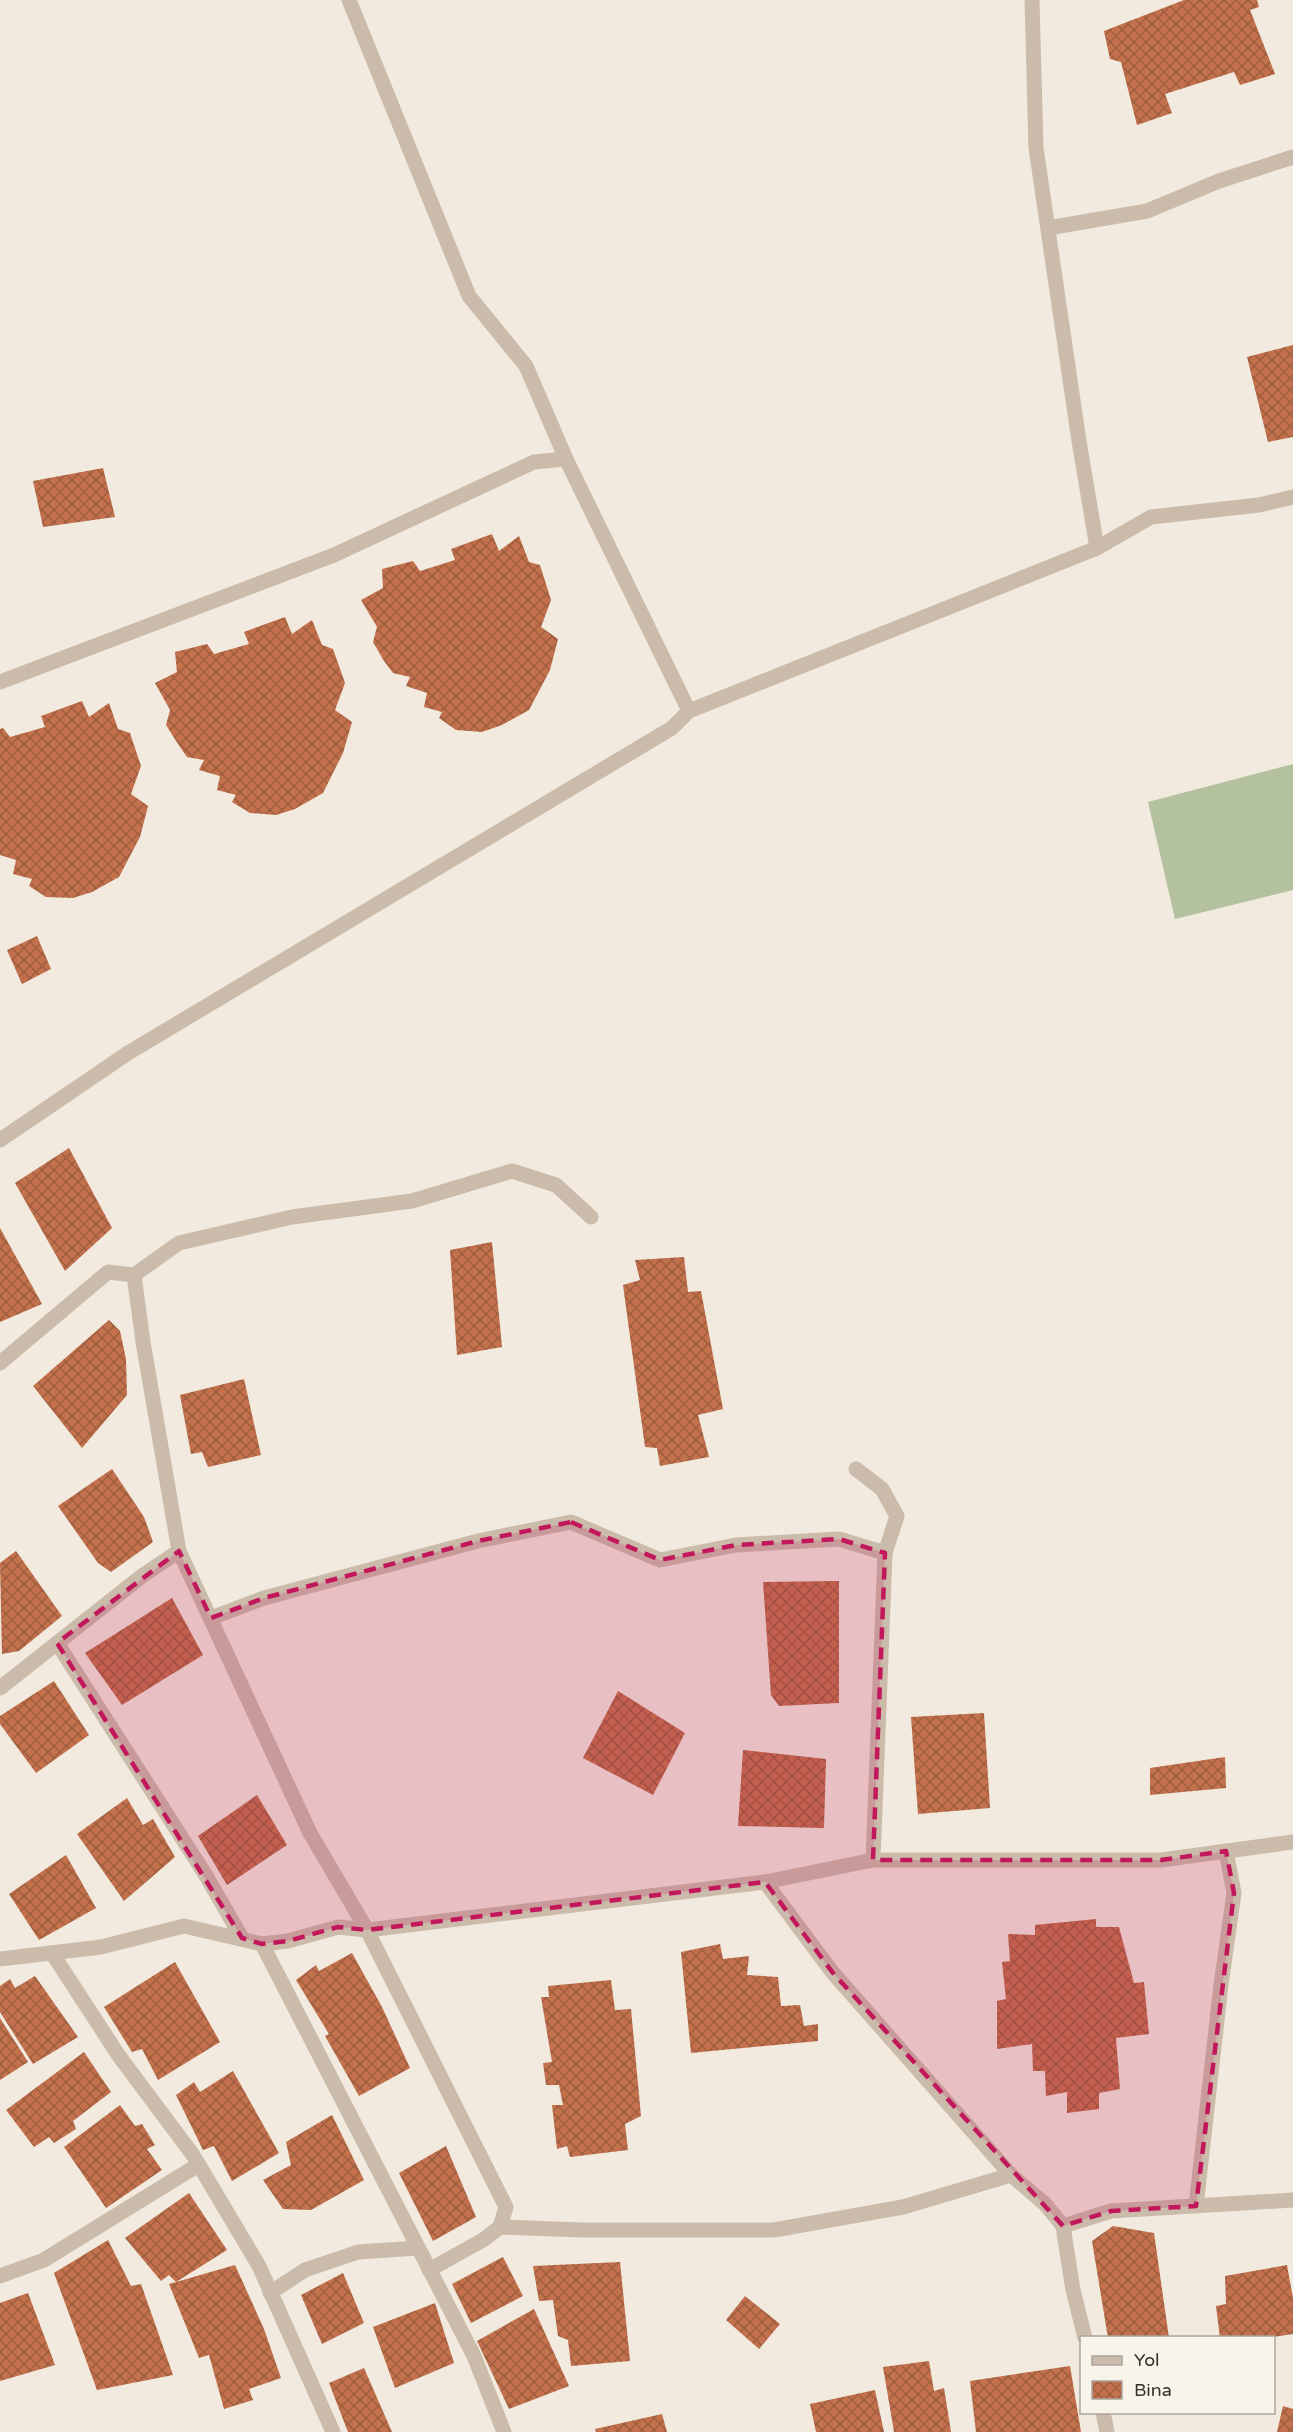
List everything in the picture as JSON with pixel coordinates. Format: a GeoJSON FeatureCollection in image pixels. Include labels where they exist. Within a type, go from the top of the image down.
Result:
{"type":"FeatureCollection","features":[{"type":"Feature","properties":{"kind":"street"},"geometry":{"type":"LineString","coordinates":[[349,0],[469,296],[526,366],[566,459],[689,711]]}},
{"type":"Feature","properties":{"kind":"street"},"geometry":{"type":"LineString","coordinates":[[1032,0],[1036,148],[1097,548]]}},
{"type":"Feature","properties":{"kind":"street"},"geometry":{"type":"LineString","coordinates":[[1048,228],[1147,211],[1218,181],[1293,157]]}},
{"type":"Feature","properties":{"kind":"street"},"geometry":{"type":"LineString","coordinates":[[0,682],[334,555],[534,462],[566,459]]}},
{"type":"Feature","properties":{"kind":"street"},"geometry":{"type":"LineString","coordinates":[[0,1140],[128,1053],[672,728],[689,711],[1097,548],[1151,517],[1259,505],[1293,497]]}},
{"type":"Feature","properties":{"kind":"street"},"geometry":{"type":"LineString","coordinates":[[0,1363],[108,1272],[134,1275],[179,1243],[292,1217],[412,1201],[512,1171],[556,1185],[591,1217]]}},
{"type":"Feature","properties":{"kind":"street"},"geometry":{"type":"LineString","coordinates":[[134,1275],[143,1342],[179,1551],[310,1833],[368,1930],[506,2207],[500,2227],[483,2240],[429,2270]]}},
{"type":"Feature","properties":{"kind":"street"},"geometry":{"type":"LineString","coordinates":[[856,1470],[882,1489],[897,1516],[885,1553],[873,1860]]}},
{"type":"Feature","properties":{"kind":"street"},"geometry":{"type":"LineString","coordinates":[[211,1618],[264,1598],[478,1541],[571,1522],[660,1560],[736,1545],[839,1539],[885,1553]]}},
{"type":"Feature","properties":{"kind":"street"},"geometry":{"type":"LineString","coordinates":[[0,1688],[142,1576],[179,1551]]}},
{"type":"Feature","properties":{"kind":"street"},"geometry":{"type":"LineString","coordinates":[[57,1643],[205,1874],[242,1938]]}},
{"type":"Feature","properties":{"kind":"street"},"geometry":{"type":"LineString","coordinates":[[0,1959],[101,1947],[184,1926],[262,1944],[288,1941],[338,1927],[368,1930],[765,1882],[873,1860],[1161,1860],[1293,1842]]}},
{"type":"Feature","properties":{"kind":"street"},"geometry":{"type":"LineString","coordinates":[[1196,2206],[1221,1985],[1234,1893],[1227,1851]]}},
{"type":"Feature","properties":{"kind":"street"},"geometry":{"type":"LineString","coordinates":[[765,1882],[833,1973],[1011,2175],[1045,2204],[1063,2226],[1073,2290],[1085,2336]]}},
{"type":"Feature","properties":{"kind":"street"},"geometry":{"type":"LineString","coordinates":[[262,1944],[474,2356],[504,2432]]}},
{"type":"Feature","properties":{"kind":"street"},"geometry":{"type":"LineString","coordinates":[[52,1953],[119,2056],[198,2165],[259,2266],[333,2432]]}},
{"type":"Feature","properties":{"kind":"street"},"geometry":{"type":"LineString","coordinates":[[0,2276],[44,2260],[198,2165]]}},
{"type":"Feature","properties":{"kind":"street"},"geometry":{"type":"LineString","coordinates":[[500,2227],[581,2230],[774,2230],[903,2207],[1011,2175]]}},
{"type":"Feature","properties":{"kind":"street"},"geometry":{"type":"LineString","coordinates":[[1063,2226],[1110,2211],[1293,2200]]}},
{"type":"Feature","properties":{"kind":"street"},"geometry":{"type":"LineString","coordinates":[[270,2293],[305,2270],[358,2252],[418,2248]]}},
{"type":"Feature","properties":{"kind":"street"},"geometry":{"type":"LineString","coordinates":[[1103,2414],[1107,2432]]}},
{"type":"Feature","properties":{"kind":"highlighted area"},"geometry":{"type":"Polygon","coordinates":[[[571,1522],[660,1560],[736,1545],[839,1539],[885,1553],[873,1860],[1161,1860],[1226,1851],[1234,1893],[1196,2206],[1111,2211],[1063,2226],[833,1973],[765,1882],[367,1930],[338,1927],[288,1941],[262,1944],[242,1938],[57,1643],[179,1551],[211,1618],[264,1598],[478,1541],[571,1522]]]}},
{"type":"Feature","properties":{"kind":"green space"},"geometry":{"type":"Polygon","coordinates":[[[1293,764],[1293,890],[1175,919],[1148,802],[1293,764]]]}},
{"type":"Feature","properties":{"kind":"building"},"geometry":{"type":"Polygon","coordinates":[[[1184,0],[1257,0],[1259,7],[1250,10],[1275,74],[1240,85],[1234,72],[1165,94],[1172,113],[1137,125],[1121,62],[1110,59],[1104,31],[1184,0]]]}},
{"type":"Feature","properties":{"kind":"building"},"geometry":{"type":"Polygon","coordinates":[[[1293,345],[1293,437],[1268,442],[1247,357],[1293,345]]]}},
{"type":"Feature","properties":{"kind":"building"},"geometry":{"type":"Polygon","coordinates":[[[103,468],[115,517],[43,527],[33,481],[103,468]]]}},
{"type":"Feature","properties":{"kind":"building"},"geometry":{"type":"Polygon","coordinates":[[[492,534],[499,551],[519,536],[529,562],[540,565],[551,600],[541,627],[558,639],[550,670],[529,710],[502,725],[482,732],[456,730],[439,718],[442,712],[424,707],[427,693],[406,686],[410,677],[393,673],[384,661],[373,642],[377,627],[361,600],[383,588],[382,569],[413,561],[420,571],[455,560],[451,549],[492,534]]]}},
{"type":"Feature","properties":{"kind":"building"},"geometry":{"type":"Polygon","coordinates":[[[285,617],[292,634],[312,620],[322,645],[333,649],[345,683],[335,710],[352,722],[343,753],[323,793],[295,809],[276,815],[250,813],[232,802],[236,795],[217,790],[220,776],[199,770],[204,760],[187,757],[166,725],[170,710],[155,683],[177,672],[175,652],[207,644],[214,654],[249,644],[244,632],[285,617]]]}},
{"type":"Feature","properties":{"kind":"building"},"geometry":{"type":"Polygon","coordinates":[[[82,701],[89,717],[109,703],[118,729],[130,733],[141,766],[131,794],[148,806],[140,837],[119,877],[92,892],[73,898],[46,897],[29,886],[32,879],[13,874],[16,860],[0,855],[0,729],[3,728],[10,737],[45,727],[41,716],[82,701]]]}},
{"type":"Feature","properties":{"kind":"building"},"geometry":{"type":"Polygon","coordinates":[[[37,936],[51,969],[22,984],[7,950],[37,936]]]}},
{"type":"Feature","properties":{"kind":"building"},"geometry":{"type":"Polygon","coordinates":[[[69,1148],[112,1228],[65,1271],[15,1183],[69,1148]]]}},
{"type":"Feature","properties":{"kind":"building"},"geometry":{"type":"Polygon","coordinates":[[[0,1228],[42,1304],[0,1322],[0,1228]]]}},
{"type":"Feature","properties":{"kind":"building"},"geometry":{"type":"Polygon","coordinates":[[[492,1242],[502,1347],[457,1355],[450,1250],[492,1242]]]}},
{"type":"Feature","properties":{"kind":"building"},"geometry":{"type":"Polygon","coordinates":[[[684,1257],[688,1292],[701,1291],[723,1409],[698,1415],[709,1457],[660,1466],[657,1448],[645,1447],[623,1285],[640,1280],[635,1260],[684,1257]]]}},
{"type":"Feature","properties":{"kind":"building"},"geometry":{"type":"Polygon","coordinates":[[[109,1320],[120,1331],[126,1359],[127,1395],[82,1448],[33,1386],[109,1320]]]}},
{"type":"Feature","properties":{"kind":"building"},"geometry":{"type":"Polygon","coordinates":[[[244,1379],[261,1455],[208,1467],[202,1452],[191,1454],[180,1395],[244,1379]]]}},
{"type":"Feature","properties":{"kind":"building"},"geometry":{"type":"Polygon","coordinates":[[[112,1469],[144,1517],[153,1542],[111,1572],[98,1563],[58,1506],[112,1469]]]}},
{"type":"Feature","properties":{"kind":"building"},"geometry":{"type":"Polygon","coordinates":[[[16,1551],[62,1616],[19,1651],[2,1654],[0,1563],[16,1551]]]}},
{"type":"Feature","properties":{"kind":"building"},"geometry":{"type":"Polygon","coordinates":[[[839,1581],[839,1703],[779,1706],[771,1695],[763,1582],[839,1581]]]}},
{"type":"Feature","properties":{"kind":"building"},"geometry":{"type":"Polygon","coordinates":[[[172,1598],[203,1655],[122,1705],[85,1653],[172,1598]]]}},
{"type":"Feature","properties":{"kind":"building"},"geometry":{"type":"Polygon","coordinates":[[[54,1681],[89,1735],[36,1773],[0,1724],[0,1716],[54,1681]]]}},
{"type":"Feature","properties":{"kind":"building"},"geometry":{"type":"Polygon","coordinates":[[[618,1691],[685,1733],[653,1795],[583,1758],[618,1691]]]}},
{"type":"Feature","properties":{"kind":"building"},"geometry":{"type":"Polygon","coordinates":[[[984,1713],[990,1808],[918,1814],[911,1717],[984,1713]]]}},
{"type":"Feature","properties":{"kind":"building"},"geometry":{"type":"Polygon","coordinates":[[[743,1750],[826,1759],[824,1828],[738,1826],[743,1750]]]}},
{"type":"Feature","properties":{"kind":"building"},"geometry":{"type":"Polygon","coordinates":[[[1225,1757],[1226,1788],[1150,1795],[1150,1768],[1225,1757]]]}},
{"type":"Feature","properties":{"kind":"building"},"geometry":{"type":"Polygon","coordinates":[[[257,1795],[287,1845],[227,1885],[198,1836],[257,1795]]]}},
{"type":"Feature","properties":{"kind":"building"},"geometry":{"type":"Polygon","coordinates":[[[127,1798],[143,1825],[153,1819],[175,1857],[124,1901],[77,1834],[127,1798]]]}},
{"type":"Feature","properties":{"kind":"building"},"geometry":{"type":"Polygon","coordinates":[[[66,1855],[96,1908],[39,1940],[9,1894],[66,1855]]]}},
{"type":"Feature","properties":{"kind":"building"},"geometry":{"type":"Polygon","coordinates":[[[1096,1919],[1096,1927],[1119,1927],[1134,1983],[1144,1982],[1149,2034],[1116,2038],[1120,2089],[1099,2093],[1099,2109],[1067,2113],[1067,2092],[1046,2096],[1045,2071],[1033,2071],[1032,2044],[997,2049],[997,2001],[1006,1999],[1002,1962],[1010,1961],[1008,1934],[1035,1935],[1035,1925],[1096,1919]]]}},
{"type":"Feature","properties":{"kind":"building"},"geometry":{"type":"Polygon","coordinates":[[[720,1944],[723,1959],[749,1956],[747,1975],[778,1977],[781,2006],[800,2005],[804,2026],[818,2024],[818,2041],[691,2053],[681,1952],[720,1944]]]}},
{"type":"Feature","properties":{"kind":"building"},"geometry":{"type":"Polygon","coordinates":[[[352,1953],[382,2007],[410,2068],[359,2096],[325,2036],[329,2034],[296,1980],[316,1965],[319,1971],[352,1953]]]}},
{"type":"Feature","properties":{"kind":"building"},"geometry":{"type":"Polygon","coordinates":[[[175,1962],[220,2042],[158,2080],[142,2049],[132,2052],[104,2007],[175,1962]]]}},
{"type":"Feature","properties":{"kind":"building"},"geometry":{"type":"Polygon","coordinates":[[[35,1976],[78,2037],[33,2064],[0,2012],[0,1986],[10,1979],[15,1988],[35,1976]]]}},
{"type":"Feature","properties":{"kind":"building"},"geometry":{"type":"Polygon","coordinates":[[[611,1980],[615,2010],[631,2009],[641,2116],[625,2124],[628,2150],[570,2157],[567,2146],[557,2149],[552,2105],[563,2105],[559,2085],[546,2085],[543,2063],[552,2062],[541,1997],[549,1997],[548,1986],[611,1980]]]}},
{"type":"Feature","properties":{"kind":"building"},"geometry":{"type":"Polygon","coordinates":[[[0,2018],[28,2062],[0,2080],[0,2018]]]}},
{"type":"Feature","properties":{"kind":"building"},"geometry":{"type":"Polygon","coordinates":[[[84,2052],[111,2092],[73,2121],[76,2129],[54,2143],[49,2137],[34,2147],[6,2110],[84,2052]]]}},
{"type":"Feature","properties":{"kind":"building"},"geometry":{"type":"Polygon","coordinates":[[[233,2071],[279,2153],[232,2181],[214,2146],[203,2150],[176,2095],[194,2082],[200,2092],[233,2071]]]}},
{"type":"Feature","properties":{"kind":"building"},"geometry":{"type":"Polygon","coordinates":[[[120,2105],[135,2126],[142,2124],[155,2145],[147,2149],[162,2170],[106,2208],[64,2147],[120,2105]]]}},
{"type":"Feature","properties":{"kind":"building"},"geometry":{"type":"Polygon","coordinates":[[[332,2115],[364,2180],[311,2210],[283,2209],[263,2180],[291,2165],[286,2142],[332,2115]]]}},
{"type":"Feature","properties":{"kind":"building"},"geometry":{"type":"Polygon","coordinates":[[[446,2146],[476,2217],[433,2241],[399,2173],[446,2146]]]}},
{"type":"Feature","properties":{"kind":"building"},"geometry":{"type":"Polygon","coordinates":[[[189,2193],[227,2250],[176,2282],[169,2275],[161,2281],[125,2238],[189,2193]]]}},
{"type":"Feature","properties":{"kind":"building"},"geometry":{"type":"Polygon","coordinates":[[[1113,2226],[1154,2233],[1169,2336],[1108,2336],[1092,2241],[1113,2226]]]}},
{"type":"Feature","properties":{"kind":"building"},"geometry":{"type":"Polygon","coordinates":[[[108,2240],[131,2286],[141,2284],[173,2375],[97,2390],[54,2273],[108,2240]]]}},
{"type":"Feature","properties":{"kind":"building"},"geometry":{"type":"Polygon","coordinates":[[[503,2257],[523,2296],[471,2323],[452,2284],[503,2257]]]}},
{"type":"Feature","properties":{"kind":"building"},"geometry":{"type":"Polygon","coordinates":[[[620,2262],[630,2361],[571,2366],[568,2340],[558,2336],[553,2300],[539,2301],[533,2266],[620,2262]]]}},
{"type":"Feature","properties":{"kind":"building"},"geometry":{"type":"Polygon","coordinates":[[[235,2265],[264,2329],[281,2378],[249,2389],[253,2400],[224,2409],[209,2355],[199,2358],[169,2284],[235,2265]]]}},
{"type":"Feature","properties":{"kind":"building"},"geometry":{"type":"Polygon","coordinates":[[[1287,2265],[1293,2298],[1293,2334],[1275,2337],[1220,2336],[1216,2306],[1226,2304],[1225,2276],[1287,2265]]]}},
{"type":"Feature","properties":{"kind":"building"},"geometry":{"type":"Polygon","coordinates":[[[343,2273],[364,2323],[322,2344],[301,2295],[343,2273]]]}},
{"type":"Feature","properties":{"kind":"building"},"geometry":{"type":"Polygon","coordinates":[[[28,2293],[55,2365],[0,2381],[0,2303],[28,2293]]]}},
{"type":"Feature","properties":{"kind":"building"},"geometry":{"type":"Polygon","coordinates":[[[745,2296],[780,2324],[759,2349],[726,2320],[745,2296]]]}},
{"type":"Feature","properties":{"kind":"building"},"geometry":{"type":"Polygon","coordinates":[[[435,2303],[454,2363],[395,2388],[373,2327],[435,2303]]]}},
{"type":"Feature","properties":{"kind":"building"},"geometry":{"type":"Polygon","coordinates":[[[534,2309],[569,2386],[509,2409],[477,2341],[534,2309]]]}},
{"type":"Feature","properties":{"kind":"building"},"geometry":{"type":"Polygon","coordinates":[[[929,2361],[934,2391],[944,2388],[951,2432],[894,2432],[883,2367],[929,2361]]]}},
{"type":"Feature","properties":{"kind":"building"},"geometry":{"type":"Polygon","coordinates":[[[1070,2366],[1081,2432],[976,2432],[970,2381],[1070,2366]]]}},
{"type":"Feature","properties":{"kind":"building"},"geometry":{"type":"Polygon","coordinates":[[[364,2368],[392,2432],[348,2432],[329,2383],[364,2368]]]}},
{"type":"Feature","properties":{"kind":"building"},"geometry":{"type":"Polygon","coordinates":[[[875,2390],[884,2432],[816,2432],[810,2404],[875,2390]]]}},
{"type":"Feature","properties":{"kind":"building"},"geometry":{"type":"Polygon","coordinates":[[[1283,2406],[1293,2409],[1293,2432],[1277,2432],[1283,2406]]]}},
{"type":"Feature","properties":{"kind":"building"},"geometry":{"type":"Polygon","coordinates":[[[662,2414],[667,2432],[596,2432],[595,2429],[662,2414]]]}}]}
